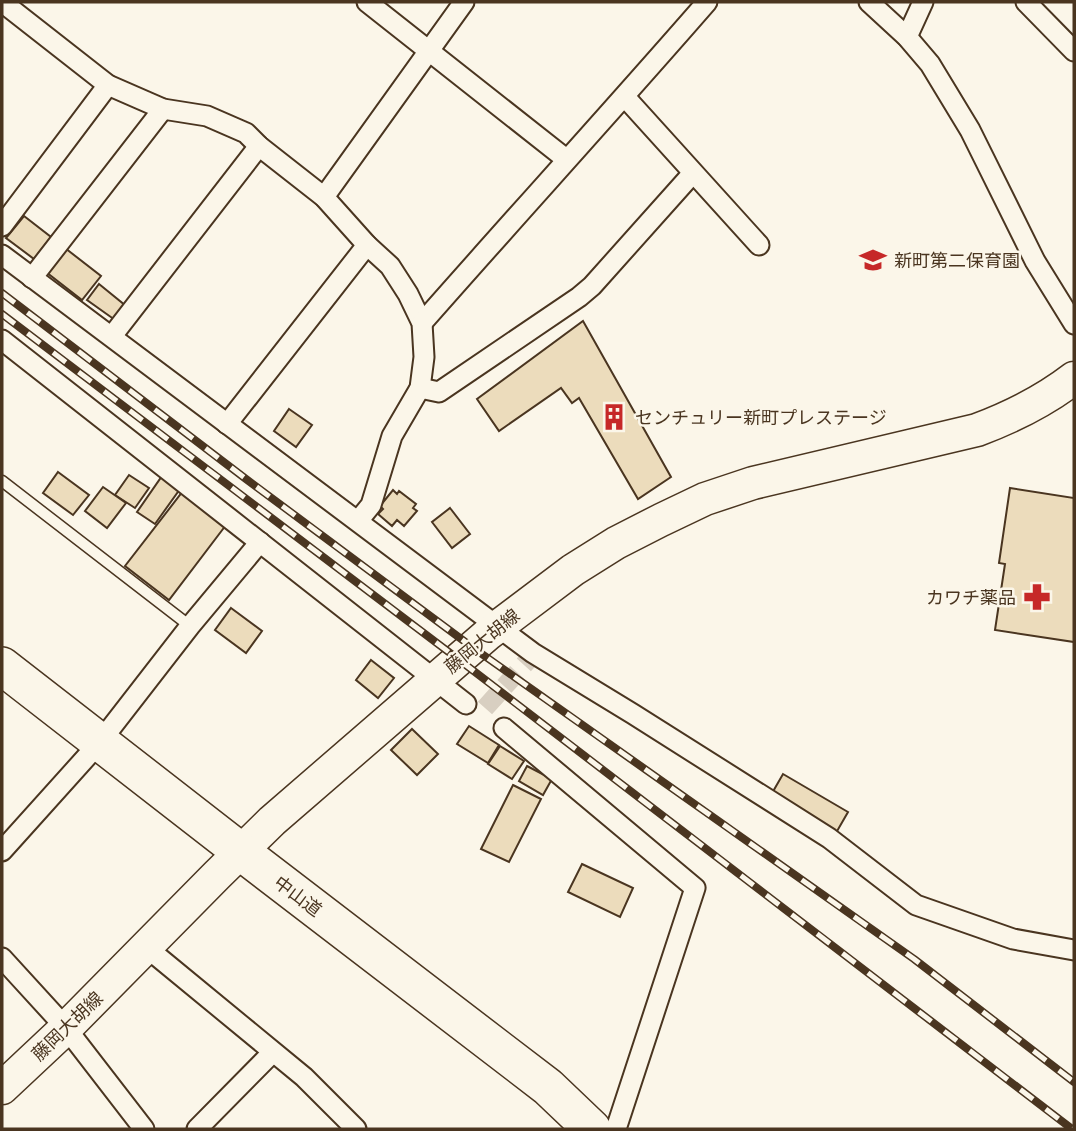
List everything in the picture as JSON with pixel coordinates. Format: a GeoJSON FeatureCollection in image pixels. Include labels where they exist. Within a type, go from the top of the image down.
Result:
{"type":"FeatureCollection","features":[{"type":"Feature","properties":{"kind":"highway","name":"中山道"},"geometry":{"type":"LineString","coordinates":[[2,666],[548,1087],[592,1129]]}},
{"type":"Feature","properties":{"kind":"main road","name":"藤岡大胡線"},"geometry":{"type":"LineString","coordinates":[[2,1088],[66,1028],[272,821],[497,626],[573,570],[616,543],[705,499],[753,483],[977,430],[1008,419],[1036,404],[1074,378]]}},
{"type":"Feature","properties":{"kind":"street"},"geometry":{"type":"LineString","coordinates":[[2,2],[108,85],[163,109],[206,116],[246,133],[324,197],[367,246],[390,266],[422,323],[424,357],[421,388],[392,436],[371,505],[358,521]]}},
{"type":"Feature","properties":{"kind":"street"},"geometry":{"type":"LineString","coordinates":[[368,2],[566,159]]}},
{"type":"Feature","properties":{"kind":"street"},"geometry":{"type":"LineString","coordinates":[[324,197],[464,2]]}},
{"type":"Feature","properties":{"kind":"street"},"geometry":{"type":"LineString","coordinates":[[422,323],[707,2]]}},
{"type":"Feature","properties":{"kind":"street"},"geometry":{"type":"LineString","coordinates":[[869,2],[907,37],[930,64],[970,130],[1035,261],[1074,324]]}},
{"type":"Feature","properties":{"kind":"street"},"geometry":{"type":"LineString","coordinates":[[907,37],[923,2]]}},
{"type":"Feature","properties":{"kind":"street"},"geometry":{"type":"LineString","coordinates":[[1026,2],[1074,51]]}},
{"type":"Feature","properties":{"kind":"street"},"geometry":{"type":"LineString","coordinates":[[2,226],[108,85]]}},
{"type":"Feature","properties":{"kind":"street"},"geometry":{"type":"LineString","coordinates":[[625,97],[759,245]]}},
{"type":"Feature","properties":{"kind":"street"},"geometry":{"type":"LineString","coordinates":[[32,278],[163,109]]}},
{"type":"Feature","properties":{"kind":"street"},"geometry":{"type":"LineString","coordinates":[[112,336],[259,146]]}},
{"type":"Feature","properties":{"kind":"street"},"geometry":{"type":"LineString","coordinates":[[421,388],[439,392],[579,297],[592,286],[693,173]]}},
{"type":"Feature","properties":{"kind":"street"},"geometry":{"type":"LineString","coordinates":[[227,424],[367,246]]}},
{"type":"Feature","properties":{"kind":"street"},"geometry":{"type":"LineString","coordinates":[[2,255],[533,653],[829,838],[916,905],[1013,939],[1074,950]]}},
{"type":"Feature","properties":{"kind":"street"},"geometry":{"type":"LineString","coordinates":[[2,340],[466,704]]}},
{"type":"Feature","properties":{"kind":"street"},"geometry":{"type":"LineString","coordinates":[[2,851],[100,742],[190,626],[260,542]]}},
{"type":"Feature","properties":{"kind":"street"},"geometry":{"type":"LineString","coordinates":[[504,727],[695,888],[616,1129]]}},
{"type":"Feature","properties":{"kind":"street"},"geometry":{"type":"LineString","coordinates":[[146,947],[304,1077],[356,1129]]}},
{"type":"Feature","properties":{"kind":"street"},"geometry":{"type":"LineString","coordinates":[[2,958],[66,1028],[144,1129]]}},
{"type":"Feature","properties":{"kind":"street"},"geometry":{"type":"LineString","coordinates":[[197,1129],[272,1053]]}},
{"type":"Feature","properties":{"kind":"lane"},"geometry":{"type":"LineString","coordinates":[[2,481],[190,626]]}},
{"type":"Feature","properties":{"kind":"building"},"geometry":{"type":"Polygon","coordinates":[[[24,216],[51,237],[34,259],[6,238],[24,216]]]}},
{"type":"Feature","properties":{"kind":"building"},"geometry":{"type":"Polygon","coordinates":[[[65,248],[101,276],[82,300],[46,272],[65,248]]]}},
{"type":"Feature","properties":{"kind":"building"},"geometry":{"type":"Polygon","coordinates":[[[99,284],[126,306],[115,320],[87,300],[99,284]]]}},
{"type":"Feature","properties":{"kind":"building","name":"センチュリー新町プレステージ"},"geometry":{"type":"Polygon","coordinates":[[[583,321],[671,477],[638,499],[579,398],[572,403],[561,388],[499,431],[477,399],[583,321]]]}},
{"type":"Feature","properties":{"kind":"building"},"geometry":{"type":"Polygon","coordinates":[[[289,409],[312,425],[296,447],[274,431],[289,409]]]}},
{"type":"Feature","properties":{"kind":"building"},"geometry":{"type":"Polygon","coordinates":[[[58,472],[89,495],[73,515],[43,493],[58,472]]]}},
{"type":"Feature","properties":{"kind":"building"},"geometry":{"type":"Polygon","coordinates":[[[129,475],[149,488],[135,508],[115,495],[129,475]]]}},
{"type":"Feature","properties":{"kind":"building"},"geometry":{"type":"Polygon","coordinates":[[[162,476],[180,489],[155,524],[137,512],[162,476]]]}},
{"type":"Feature","properties":{"kind":"building"},"geometry":{"type":"Polygon","coordinates":[[[103,487],[126,503],[107,528],[85,511],[103,487]]]}},
{"type":"Feature","properties":{"kind":"building","name":"カワチ薬品"},"geometry":{"type":"Polygon","coordinates":[[[1010,488],[1074,498],[1074,642],[995,630],[1005,564],[999,563],[1010,488]]]}},
{"type":"Feature","properties":{"kind":"building"},"geometry":{"type":"Polygon","coordinates":[[[393,490],[397,494],[399,491],[416,504],[413,508],[417,511],[404,526],[397,520],[392,526],[378,514],[383,509],[380,506],[393,490]]]}},
{"type":"Feature","properties":{"kind":"building"},"geometry":{"type":"Polygon","coordinates":[[[183,491],[226,525],[169,600],[125,566],[183,491]]]}},
{"type":"Feature","properties":{"kind":"building"},"geometry":{"type":"Polygon","coordinates":[[[450,508],[470,534],[452,548],[432,522],[450,508]]]}},
{"type":"Feature","properties":{"kind":"building"},"geometry":{"type":"Polygon","coordinates":[[[231,608],[262,631],[246,653],[215,630],[231,608]]]}},
{"type":"Feature","properties":{"kind":"building"},"geometry":{"type":"Polygon","coordinates":[[[371,660],[394,678],[378,698],[356,680],[371,660]]]}},
{"type":"Feature","properties":{"kind":"building"},"geometry":{"type":"Polygon","coordinates":[[[469,726],[499,745],[488,763],[457,744],[469,726]]]}},
{"type":"Feature","properties":{"kind":"building"},"geometry":{"type":"Polygon","coordinates":[[[412,729],[438,754],[417,775],[391,750],[412,729]]]}},
{"type":"Feature","properties":{"kind":"building"},"geometry":{"type":"Polygon","coordinates":[[[500,746],[524,761],[512,779],[488,764],[500,746]]]}},
{"type":"Feature","properties":{"kind":"building"},"geometry":{"type":"Polygon","coordinates":[[[527,766],[552,779],[543,795],[519,781],[527,766]]]}},
{"type":"Feature","properties":{"kind":"building"},"geometry":{"type":"Polygon","coordinates":[[[783,774],[848,812],[836,833],[771,795],[783,774]]]}},
{"type":"Feature","properties":{"kind":"building"},"geometry":{"type":"Polygon","coordinates":[[[513,785],[541,799],[509,862],[481,849],[513,785]]]}},
{"type":"Feature","properties":{"kind":"building"},"geometry":{"type":"Polygon","coordinates":[[[582,864],[633,888],[620,917],[568,892],[582,864]]]}},
{"type":"Feature","properties":{"kind":"tunnel"},"geometry":{"type":"LineString","coordinates":[[485,708],[540,647]]}},
{"type":"Feature","properties":{"kind":"railway"},"geometry":{"type":"LineString","coordinates":[[2,293],[472,647],[914,959],[1074,1082]]}},
{"type":"Feature","properties":{"kind":"railway"},"geometry":{"type":"LineString","coordinates":[[2,314],[1072,1129]]}},
{"type":"Feature","properties":{"kind":"place","name":"新町第二保育園"},"geometry":{"type":"Point","coordinates":[873,260]}},
{"type":"Feature","properties":{"kind":"place","name":"センチュリー新町プレステージ"},"geometry":{"type":"Point","coordinates":[614,417]}},
{"type":"Feature","properties":{"kind":"place","name":"カワチ薬品"},"geometry":{"type":"Point","coordinates":[1037,597]}}]}
